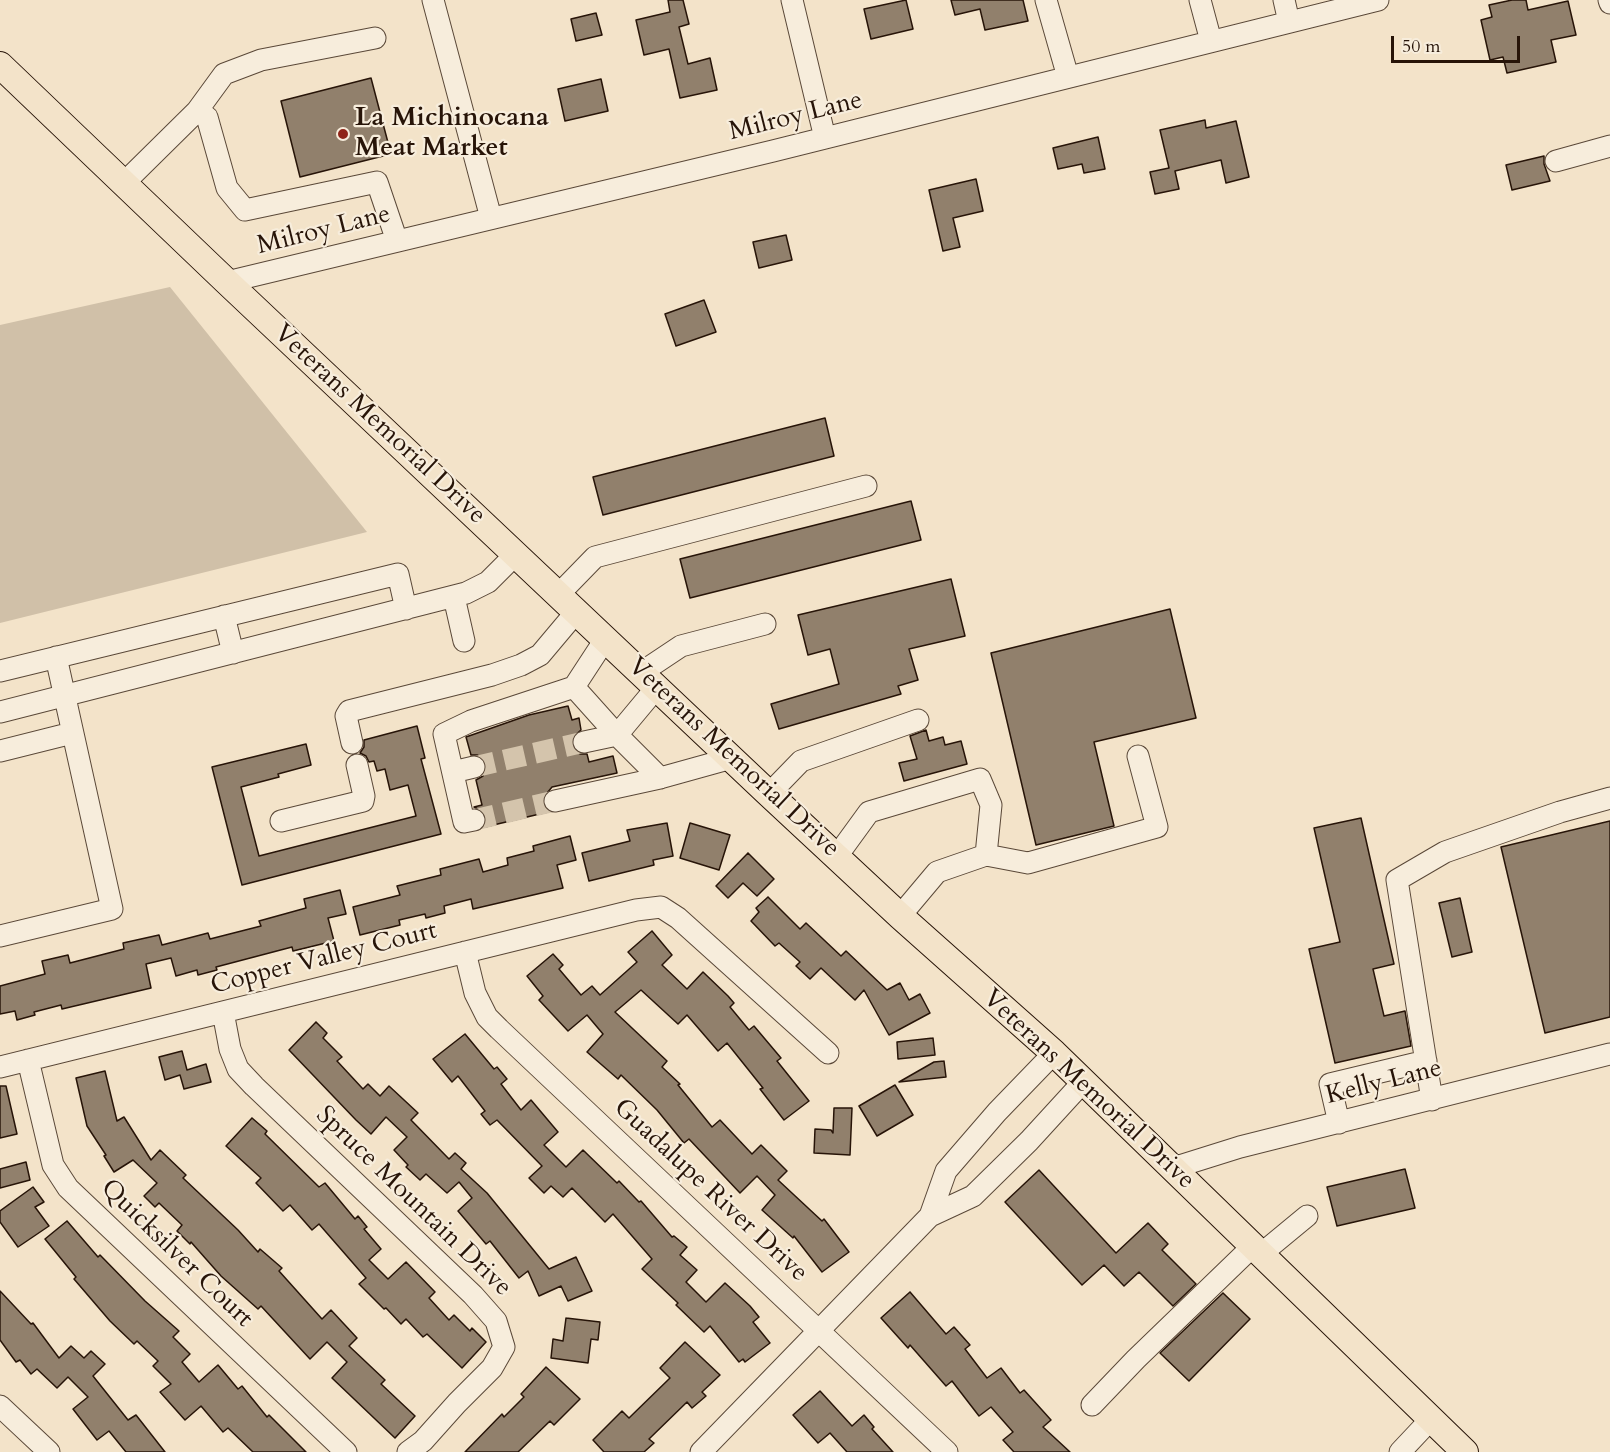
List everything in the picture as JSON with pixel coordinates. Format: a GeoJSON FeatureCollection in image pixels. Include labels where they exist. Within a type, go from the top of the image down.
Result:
{"type":"FeatureCollection","features":[{"type":"Feature","properties":{"kind":"main road","name":"Veterans Memorial Drive"},"geometry":{"type":"LineString","coordinates":[[0,65],[226,282],[568,602],[769,794],[900,916],[1054,1053],[1463,1451]]}},
{"type":"Feature","properties":{"kind":"street"},"geometry":{"type":"LineString","coordinates":[[433,0],[491,218]]}},
{"type":"Feature","properties":{"kind":"street"},"geometry":{"type":"LineString","coordinates":[[792,0],[825,138]]}},
{"type":"Feature","properties":{"kind":"street"},"geometry":{"type":"LineString","coordinates":[[1046,0],[1068,77]]}},
{"type":"Feature","properties":{"kind":"street"},"geometry":{"type":"LineString","coordinates":[[1200,0],[1211,41]]}},
{"type":"Feature","properties":{"kind":"street"},"geometry":{"type":"LineString","coordinates":[[1284,0],[1289,22]]}},
{"type":"Feature","properties":{"kind":"street","name":"Milroy Lane"},"geometry":{"type":"LineString","coordinates":[[226,282],[825,138],[1368,1]]}},
{"type":"Feature","properties":{"kind":"street"},"geometry":{"type":"LineString","coordinates":[[123,184],[196,111],[224,74],[261,60],[375,38]]}},
{"type":"Feature","properties":{"kind":"street"},"geometry":{"type":"LineString","coordinates":[[196,111],[207,117],[227,188],[245,210],[377,182],[397,241]]}},
{"type":"Feature","properties":{"kind":"street"},"geometry":{"type":"LineString","coordinates":[[1556,161],[1610,146]]}},
{"type":"Feature","properties":{"kind":"street"},"geometry":{"type":"LineString","coordinates":[[352,743],[346,716],[349,711],[492,675],[521,665],[540,655],[595,557],[866,486]]}},
{"type":"Feature","properties":{"kind":"street"},"geometry":{"type":"LineString","coordinates":[[0,712],[453,597],[488,582],[516,554]]}},
{"type":"Feature","properties":{"kind":"street"},"geometry":{"type":"LineString","coordinates":[[0,670],[398,574],[406,609]]}},
{"type":"Feature","properties":{"kind":"street"},"geometry":{"type":"LineString","coordinates":[[453,597],[464,641]]}},
{"type":"Feature","properties":{"kind":"street"},"geometry":{"type":"LineString","coordinates":[[224,616],[233,653]]}},
{"type":"Feature","properties":{"kind":"street"},"geometry":{"type":"LineString","coordinates":[[584,742],[617,735],[650,680],[681,646],[765,624]]}},
{"type":"Feature","properties":{"kind":"street"},"geometry":{"type":"LineString","coordinates":[[469,821],[453,772],[444,734],[471,721],[574,687],[606,638]]}},
{"type":"Feature","properties":{"kind":"street"},"geometry":{"type":"LineString","coordinates":[[0,936],[112,909],[56,657]]}},
{"type":"Feature","properties":{"kind":"street"},"geometry":{"type":"LineString","coordinates":[[574,687],[660,778]]}},
{"type":"Feature","properties":{"kind":"street"},"geometry":{"type":"LineString","coordinates":[[769,794],[801,761],[918,720]]}},
{"type":"Feature","properties":{"kind":"street"},"geometry":{"type":"LineString","coordinates":[[0,751],[72,733]]}},
{"type":"Feature","properties":{"kind":"street"},"geometry":{"type":"LineString","coordinates":[[900,916],[937,872],[986,855],[1028,863],[1157,826],[1138,756]]}},
{"type":"Feature","properties":{"kind":"street"},"geometry":{"type":"LineString","coordinates":[[555,801],[660,778],[732,758]]}},
{"type":"Feature","properties":{"kind":"street"},"geometry":{"type":"LineString","coordinates":[[281,820],[363,801],[364,796],[357,765]]}},
{"type":"Feature","properties":{"kind":"street"},"geometry":{"type":"LineString","coordinates":[[453,772],[474,767]]}},
{"type":"Feature","properties":{"kind":"street"},"geometry":{"type":"LineString","coordinates":[[837,856],[869,812],[980,779],[991,806],[986,855]]}},
{"type":"Feature","properties":{"kind":"street"},"geometry":{"type":"LineString","coordinates":[[1432,1100],[1397,880],[1445,852],[1560,812],[1610,798]]}},
{"type":"Feature","properties":{"kind":"street","name":"Copper Valley Court"},"geometry":{"type":"LineString","coordinates":[[0,1067],[465,951],[636,910],[661,908],[678,918],[828,1053]]}},
{"type":"Feature","properties":{"kind":"street","name":"Guadalupe River Drive"},"geometry":{"type":"LineString","coordinates":[[465,951],[475,993],[487,1017],[946,1452]]}},
{"type":"Feature","properties":{"kind":"street","name":"Spruce Mountain Drive"},"geometry":{"type":"LineString","coordinates":[[223,1012],[230,1049],[238,1069],[474,1295],[496,1321],[504,1347],[492,1368],[423,1441],[408,1452]]}},
{"type":"Feature","properties":{"kind":"street"},"geometry":{"type":"LineString","coordinates":[[930,1216],[946,1171],[996,1112],[1054,1053]]}},
{"type":"Feature","properties":{"kind":"street","name":"Kelly Lane"},"geometry":{"type":"LineString","coordinates":[[1173,1168],[1240,1147],[1610,1054]]}},
{"type":"Feature","properties":{"kind":"street","name":"Quicksilver Court"},"geometry":{"type":"LineString","coordinates":[[28,1060],[53,1165],[68,1188],[346,1452]]}},
{"type":"Feature","properties":{"kind":"street"},"geometry":{"type":"LineString","coordinates":[[1339,1123],[1330,1084],[1426,1061]]}},
{"type":"Feature","properties":{"kind":"street"},"geometry":{"type":"LineString","coordinates":[[701,1452],[930,1216],[973,1196],[1029,1141],[1083,1082]]}},
{"type":"Feature","properties":{"kind":"street"},"geometry":{"type":"LineString","coordinates":[[1092,1405],[1136,1359],[1257,1250],[1307,1216]]}},
{"type":"Feature","properties":{"kind":"street"},"geometry":{"type":"LineString","coordinates":[[0,1406],[49,1452]]}},
{"type":"Feature","properties":{"kind":"street"},"geometry":{"type":"LineString","coordinates":[[1400,1452],[1431,1419]]}},
{"type":"Feature","properties":{"kind":"shaded area"},"geometry":{"type":"Polygon","coordinates":[[[170,287],[367,532],[0,623],[0,325],[170,287]]]}},
{"type":"Feature","properties":{"kind":"building"},"geometry":{"type":"Polygon","coordinates":[[[668,0],[683,0],[689,24],[679,27],[688,64],[710,58],[717,90],[680,98],[669,49],[644,55],[636,20],[670,12],[668,0]]]}},
{"type":"Feature","properties":{"kind":"building"},"geometry":{"type":"Polygon","coordinates":[[[906,0],[913,29],[871,39],[864,9],[906,0]]]}},
{"type":"Feature","properties":{"kind":"building"},"geometry":{"type":"Polygon","coordinates":[[[951,0],[1023,0],[1028,21],[985,30],[980,9],[955,15],[951,0]]]}},
{"type":"Feature","properties":{"kind":"building"},"geometry":{"type":"Polygon","coordinates":[[[1512,0],[1526,0],[1528,10],[1568,1],[1576,35],[1551,40],[1556,62],[1507,73],[1503,57],[1490,60],[1481,20],[1492,17],[1489,5],[1512,0]]]}},
{"type":"Feature","properties":{"kind":"building"},"geometry":{"type":"Polygon","coordinates":[[[596,13],[602,35],[576,41],[571,19],[596,13]]]}},
{"type":"Feature","properties":{"kind":"building"},"geometry":{"type":"Polygon","coordinates":[[[371,78],[391,154],[300,177],[281,101],[371,78]]]}},
{"type":"Feature","properties":{"kind":"building"},"geometry":{"type":"Polygon","coordinates":[[[601,79],[608,111],[565,121],[558,89],[601,79]]]}},
{"type":"Feature","properties":{"kind":"building"},"geometry":{"type":"Polygon","coordinates":[[[1205,120],[1206,128],[1236,121],[1249,177],[1226,183],[1221,160],[1175,171],[1179,189],[1155,194],[1150,172],[1169,168],[1160,130],[1205,120]]]}},
{"type":"Feature","properties":{"kind":"building"},"geometry":{"type":"Polygon","coordinates":[[[1098,137],[1105,169],[1084,173],[1082,164],[1058,169],[1053,148],[1098,137]]]}},
{"type":"Feature","properties":{"kind":"building"},"geometry":{"type":"Polygon","coordinates":[[[1544,156],[1544,164],[1550,181],[1512,190],[1506,165],[1544,156]]]}},
{"type":"Feature","properties":{"kind":"building"},"geometry":{"type":"Polygon","coordinates":[[[976,179],[983,211],[953,218],[960,247],[943,251],[929,190],[976,179]]]}},
{"type":"Feature","properties":{"kind":"building"},"geometry":{"type":"Polygon","coordinates":[[[786,235],[792,260],[759,268],[753,242],[786,235]]]}},
{"type":"Feature","properties":{"kind":"building"},"geometry":{"type":"Polygon","coordinates":[[[704,300],[716,332],[676,346],[665,314],[704,300]]]}},
{"type":"Feature","properties":{"kind":"building"},"geometry":{"type":"Polygon","coordinates":[[[825,418],[834,456],[603,515],[593,477],[825,418]]]}},
{"type":"Feature","properties":{"kind":"building"},"geometry":{"type":"Polygon","coordinates":[[[911,501],[921,540],[690,598],[680,559],[911,501]]]}},
{"type":"Feature","properties":{"kind":"building"},"geometry":{"type":"Polygon","coordinates":[[[951,579],[965,636],[909,649],[918,680],[898,686],[901,694],[779,729],[771,704],[839,684],[830,649],[808,655],[798,615],[951,579]]]}},
{"type":"Feature","properties":{"kind":"building"},"geometry":{"type":"Polygon","coordinates":[[[1170,609],[1196,718],[1094,742],[1114,826],[1036,845],[991,653],[1170,609]]]}},
{"type":"Feature","properties":{"kind":"building"},"geometry":{"type":"Polygon","coordinates":[[[568,706],[572,720],[579,718],[581,730],[572,738],[571,744],[574,750],[580,754],[587,754],[589,762],[613,756],[617,773],[552,787],[543,798],[543,804],[548,812],[485,827],[487,818],[484,812],[474,807],[482,805],[476,780],[483,776],[486,765],[483,758],[471,755],[466,737],[529,715],[568,706]]]}},
{"type":"Feature","properties":{"kind":"building"},"geometry":{"type":"Polygon","coordinates":[[[417,726],[425,758],[421,759],[441,834],[242,885],[212,767],[306,744],[311,765],[278,774],[279,777],[241,787],[259,856],[416,816],[408,785],[390,790],[385,769],[377,771],[374,761],[369,762],[366,756],[360,753],[364,747],[364,740],[417,726]]]}},
{"type":"Feature","properties":{"kind":"building"},"geometry":{"type":"Polygon","coordinates":[[[926,730],[929,741],[943,737],[945,745],[961,741],[967,764],[904,781],[899,763],[917,759],[910,736],[926,730]]]}},
{"type":"Feature","properties":{"kind":"building"},"geometry":{"type":"Polygon","coordinates":[[[1361,818],[1394,964],[1373,969],[1384,1016],[1405,1011],[1411,1046],[1335,1063],[1309,949],[1340,942],[1314,828],[1361,818]]]}},
{"type":"Feature","properties":{"kind":"building"},"geometry":{"type":"Polygon","coordinates":[[[1610,821],[1610,1017],[1545,1033],[1501,847],[1610,821]]]}},
{"type":"Feature","properties":{"kind":"building"},"geometry":{"type":"Polygon","coordinates":[[[667,823],[673,856],[653,860],[654,865],[589,881],[582,853],[630,841],[627,830],[667,823]]]}},
{"type":"Feature","properties":{"kind":"building"},"geometry":{"type":"Polygon","coordinates":[[[690,823],[730,835],[719,870],[680,858],[690,823]]]}},
{"type":"Feature","properties":{"kind":"building"},"geometry":{"type":"Polygon","coordinates":[[[570,836],[576,860],[557,865],[563,888],[473,909],[471,899],[444,906],[445,913],[426,918],[425,914],[399,920],[400,925],[360,935],[353,907],[400,895],[397,886],[441,875],[440,869],[479,859],[483,872],[508,865],[507,858],[534,851],[533,846],[570,836]]]}},
{"type":"Feature","properties":{"kind":"building"},"geometry":{"type":"Polygon","coordinates":[[[748,853],[774,879],[757,896],[743,883],[728,898],[716,886],[748,853]]]}},
{"type":"Feature","properties":{"kind":"building"},"geometry":{"type":"Polygon","coordinates":[[[340,890],[346,914],[328,918],[334,941],[293,951],[292,947],[216,967],[217,970],[198,975],[197,970],[176,976],[171,958],[146,964],[151,988],[62,1009],[61,1005],[34,1012],[35,1015],[17,1020],[15,1011],[0,1014],[0,986],[45,974],[42,961],[68,955],[70,963],[124,949],[123,943],[159,935],[162,945],[208,933],[210,939],[261,926],[259,921],[306,908],[304,899],[340,890]]]}},
{"type":"Feature","properties":{"kind":"building"},"geometry":{"type":"Polygon","coordinates":[[[768,897],[800,929],[806,923],[841,956],[846,951],[887,990],[900,983],[909,1000],[920,994],[930,1013],[889,1035],[864,990],[855,1000],[821,968],[810,979],[796,966],[800,962],[779,943],[775,946],[751,921],[759,912],[756,908],[768,897]]]}},
{"type":"Feature","properties":{"kind":"building"},"geometry":{"type":"Polygon","coordinates":[[[1460,898],[1472,952],[1452,957],[1439,903],[1460,898]]]}},
{"type":"Feature","properties":{"kind":"building"},"geometry":{"type":"Polygon","coordinates":[[[652,931],[672,955],[662,965],[687,989],[703,972],[734,1003],[730,1007],[749,1030],[754,1026],[781,1058],[777,1061],[809,1101],[784,1120],[760,1089],[763,1088],[727,1043],[718,1051],[687,1015],[678,1024],[641,990],[615,1012],[667,1061],[662,1067],[680,1084],[678,1085],[712,1127],[720,1120],[752,1154],[761,1145],[787,1171],[778,1180],[822,1221],[824,1219],[849,1252],[822,1272],[794,1236],[793,1238],[762,1210],[775,1195],[757,1176],[740,1193],[689,1139],[684,1143],[657,1110],[621,1075],[618,1079],[587,1052],[603,1034],[587,1015],[568,1031],[539,1000],[543,996],[527,976],[553,954],[563,965],[559,969],[581,995],[592,986],[600,995],[637,962],[628,952],[652,931]]]}},
{"type":"Feature","properties":{"kind":"building"},"geometry":{"type":"Polygon","coordinates":[[[316,1022],[327,1033],[323,1038],[342,1057],[337,1061],[363,1089],[368,1084],[380,1096],[389,1086],[418,1113],[411,1120],[449,1159],[455,1153],[466,1163],[461,1169],[487,1193],[549,1269],[576,1257],[592,1291],[568,1301],[561,1286],[539,1296],[528,1271],[519,1278],[490,1241],[486,1244],[458,1211],[472,1198],[459,1182],[447,1193],[426,1174],[420,1180],[406,1167],[408,1165],[394,1150],[407,1137],[386,1117],[371,1134],[356,1120],[289,1050],[316,1022]]]}},
{"type":"Feature","properties":{"kind":"building"},"geometry":{"type":"Polygon","coordinates":[[[465,1034],[494,1069],[497,1067],[507,1079],[501,1084],[521,1110],[531,1100],[558,1132],[544,1145],[566,1167],[583,1150],[617,1183],[619,1181],[639,1202],[641,1201],[672,1237],[674,1236],[687,1247],[680,1255],[697,1270],[686,1282],[706,1302],[725,1283],[759,1317],[753,1322],[770,1343],[745,1362],[743,1359],[739,1362],[710,1326],[704,1332],[676,1305],[678,1303],[642,1269],[652,1259],[613,1214],[605,1222],[572,1188],[563,1197],[551,1186],[544,1193],[529,1178],[542,1166],[497,1120],[490,1125],[481,1114],[485,1111],[458,1076],[452,1082],[433,1059],[465,1034]]]}},
{"type":"Feature","properties":{"kind":"building"},"geometry":{"type":"Polygon","coordinates":[[[933,1038],[935,1055],[898,1059],[897,1042],[933,1038]]]}},
{"type":"Feature","properties":{"kind":"building"},"geometry":{"type":"Polygon","coordinates":[[[182,1051],[187,1070],[206,1064],[211,1082],[184,1089],[180,1075],[165,1080],[159,1057],[182,1051]]]}},
{"type":"Feature","properties":{"kind":"building"},"geometry":{"type":"Polygon","coordinates":[[[944,1061],[946,1077],[899,1082],[934,1062],[944,1061]]]}},
{"type":"Feature","properties":{"kind":"building"},"geometry":{"type":"Polygon","coordinates":[[[105,1071],[117,1121],[124,1117],[151,1160],[160,1150],[186,1175],[183,1178],[258,1252],[260,1249],[282,1268],[279,1271],[322,1319],[331,1310],[357,1338],[349,1346],[385,1380],[381,1384],[415,1416],[395,1438],[332,1378],[347,1362],[327,1342],[310,1359],[261,1306],[258,1309],[221,1276],[191,1242],[190,1244],[177,1231],[182,1225],[159,1203],[155,1207],[144,1196],[157,1183],[133,1160],[114,1172],[87,1126],[76,1078],[105,1071]]]}},
{"type":"Feature","properties":{"kind":"building"},"geometry":{"type":"Polygon","coordinates":[[[895,1085],[913,1115],[877,1136],[859,1106],[895,1085]]]}},
{"type":"Feature","properties":{"kind":"building"},"geometry":{"type":"Polygon","coordinates":[[[0,1086],[6,1086],[17,1134],[0,1138],[0,1086]]]}},
{"type":"Feature","properties":{"kind":"building"},"geometry":{"type":"Polygon","coordinates":[[[834,1108],[852,1108],[850,1155],[814,1153],[815,1129],[831,1130],[833,1133],[834,1108]]]}},
{"type":"Feature","properties":{"kind":"building"},"geometry":{"type":"Polygon","coordinates":[[[252,1118],[267,1131],[265,1134],[319,1187],[325,1183],[355,1219],[358,1216],[367,1227],[364,1229],[381,1249],[369,1260],[388,1279],[406,1262],[435,1292],[429,1298],[449,1320],[454,1315],[470,1331],[472,1328],[486,1342],[462,1368],[427,1334],[423,1337],[406,1319],[401,1324],[359,1284],[366,1278],[319,1224],[312,1230],[290,1205],[283,1211],[256,1183],[261,1178],[226,1146],[252,1118]]]}},
{"type":"Feature","properties":{"kind":"building"},"geometry":{"type":"Polygon","coordinates":[[[26,1162],[30,1180],[0,1188],[0,1169],[26,1162]]]}},
{"type":"Feature","properties":{"kind":"building"},"geometry":{"type":"Polygon","coordinates":[[[1405,1169],[1415,1208],[1337,1226],[1327,1187],[1405,1169]]]}},
{"type":"Feature","properties":{"kind":"building"},"geometry":{"type":"Polygon","coordinates":[[[1039,1170],[1116,1253],[1148,1223],[1168,1244],[1162,1250],[1196,1284],[1173,1306],[1139,1272],[1124,1286],[1104,1265],[1082,1285],[1005,1202],[1039,1170]]]}},
{"type":"Feature","properties":{"kind":"building"},"geometry":{"type":"Polygon","coordinates":[[[33,1187],[44,1202],[35,1207],[49,1226],[18,1247],[0,1222],[0,1211],[33,1187]]]}},
{"type":"Feature","properties":{"kind":"building"},"geometry":{"type":"Polygon","coordinates":[[[67,1221],[98,1257],[100,1255],[145,1301],[179,1331],[173,1337],[190,1354],[182,1362],[199,1382],[218,1365],[238,1389],[242,1386],[267,1417],[269,1415],[306,1452],[253,1452],[228,1428],[223,1432],[201,1406],[185,1420],[160,1392],[171,1384],[153,1366],[158,1361],[137,1341],[134,1344],[110,1321],[74,1279],[76,1277],[45,1239],[67,1221]]]}},
{"type":"Feature","properties":{"kind":"building"},"geometry":{"type":"Polygon","coordinates":[[[0,1291],[31,1324],[33,1323],[59,1358],[71,1346],[84,1358],[91,1351],[105,1364],[93,1376],[128,1420],[136,1415],[165,1452],[126,1452],[109,1431],[97,1440],[73,1409],[88,1397],[68,1377],[57,1388],[37,1369],[31,1374],[20,1360],[16,1362],[0,1340],[0,1291]]]}},
{"type":"Feature","properties":{"kind":"building"},"geometry":{"type":"Polygon","coordinates":[[[910,1292],[946,1334],[954,1327],[970,1345],[965,1349],[987,1378],[1001,1368],[1020,1393],[1024,1390],[1051,1420],[1043,1427],[1070,1452],[1014,1452],[1003,1440],[1013,1432],[991,1407],[979,1416],[952,1381],[946,1386],[910,1345],[908,1348],[881,1318],[910,1292]]]}},
{"type":"Feature","properties":{"kind":"building"},"geometry":{"type":"Polygon","coordinates":[[[1223,1293],[1250,1319],[1189,1381],[1160,1353],[1223,1293]]]}},
{"type":"Feature","properties":{"kind":"building"},"geometry":{"type":"Polygon","coordinates":[[[566,1318],[600,1322],[598,1340],[591,1339],[588,1363],[551,1358],[553,1339],[563,1341],[566,1318]]]}},
{"type":"Feature","properties":{"kind":"building"},"geometry":{"type":"Polygon","coordinates":[[[685,1342],[720,1375],[702,1392],[706,1396],[692,1408],[687,1402],[649,1439],[654,1443],[644,1452],[604,1452],[593,1440],[622,1411],[629,1418],[670,1378],[660,1368],[685,1342]]]}},
{"type":"Feature","properties":{"kind":"building"},"geometry":{"type":"Polygon","coordinates":[[[546,1367],[580,1399],[554,1425],[550,1421],[518,1452],[465,1452],[502,1414],[504,1417],[524,1397],[521,1394],[546,1367]]]}},
{"type":"Feature","properties":{"kind":"building"},"geometry":{"type":"Polygon","coordinates":[[[820,1391],[852,1426],[864,1415],[874,1427],[872,1429],[893,1452],[847,1452],[830,1433],[818,1443],[793,1415],[820,1391]]]}},
{"type":"Feature","properties":{"kind":"tunnel"},"geometry":{"type":"LineString","coordinates":[[474,767],[584,742]]}},
{"type":"Feature","properties":{"kind":"tunnel"},"geometry":{"type":"LineString","coordinates":[[474,820],[555,801]]}},
{"type":"Feature","properties":{"kind":"place","name":"La Michinocana Meat Market"},"geometry":{"type":"Point","coordinates":[343,134]}}]}
